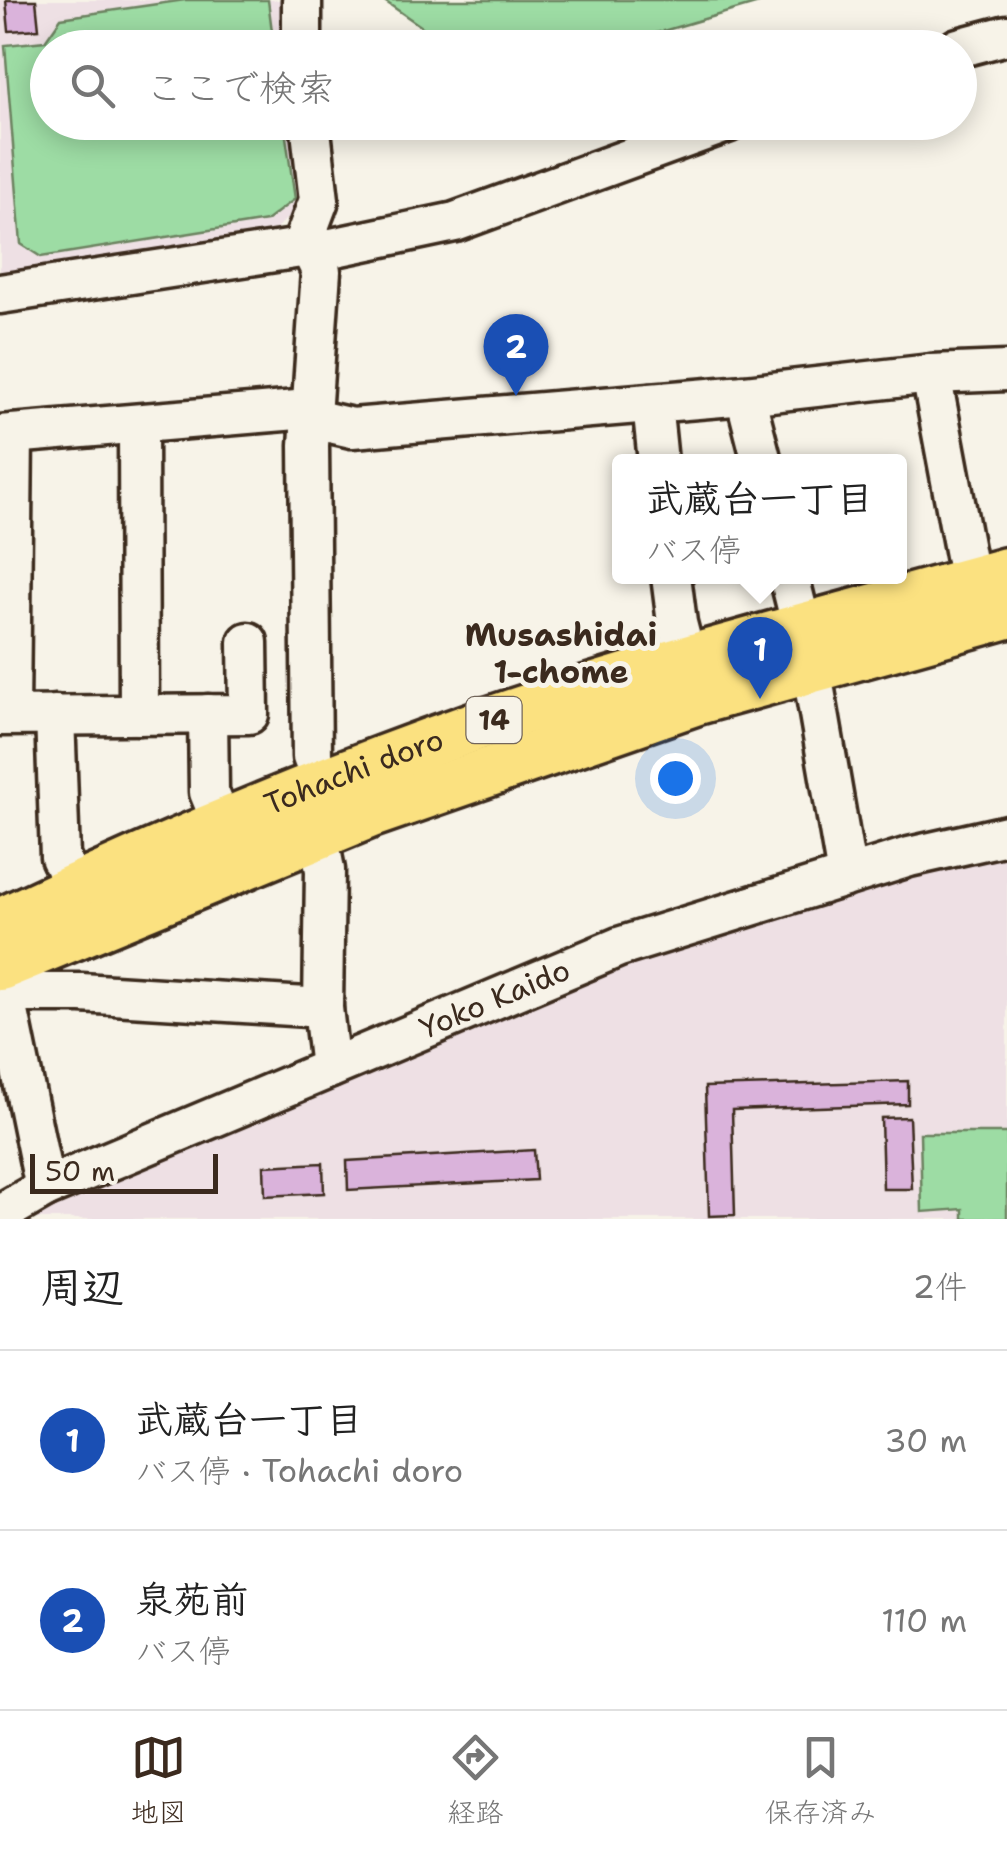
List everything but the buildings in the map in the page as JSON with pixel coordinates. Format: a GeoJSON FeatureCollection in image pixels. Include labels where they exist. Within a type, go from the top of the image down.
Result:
{"type":"FeatureCollection","features":[{"type":"Feature","properties":{"kind":"main road","name":"Tohachi doro"},"geometry":{"type":"LineString","coordinates":[[1,981],[318,834],[620,728],[807,647],[989,577]]}},
{"type":"Feature","properties":{"kind":"main road","name":"Tohachi doro"},"geometry":{"type":"LineString","coordinates":[[47,903],[222,824],[384,759],[479,725],[686,662],[807,647],[1007,614]]}},
{"type":"Feature","properties":{"kind":"main road"},"geometry":{"type":"LineString","coordinates":[[384,759],[372,773],[374,782],[382,788],[494,752],[620,728]]}},
{"type":"Feature","properties":{"kind":"main road"},"geometry":{"type":"LineString","coordinates":[[47,903],[150,872],[251,829],[264,832],[269,842],[258,859]]}},
{"type":"Feature","properties":{"kind":"street"},"geometry":{"type":"LineString","coordinates":[[302,0],[302,30]]}},
{"type":"Feature","properties":{"kind":"street"},"geometry":{"type":"LineString","coordinates":[[977,43],[1007,35]]}},
{"type":"Feature","properties":{"kind":"street"},"geometry":{"type":"LineString","coordinates":[[306,250],[319,200],[312,140]]}},
{"type":"Feature","properties":{"kind":"street"},"geometry":{"type":"LineString","coordinates":[[0,294],[306,250],[455,222],[680,140]]}},
{"type":"Feature","properties":{"kind":"street"},"geometry":{"type":"LineString","coordinates":[[306,250],[321,271],[309,464],[312,757],[322,783]]}},
{"type":"Feature","properties":{"kind":"street"},"geometry":{"type":"LineString","coordinates":[[248,642],[250,714],[5,716],[6,434],[297,410],[313,419],[352,428],[745,395],[932,374],[1007,371]]}},
{"type":"Feature","properties":{"kind":"street"},"geometry":{"type":"LineString","coordinates":[[932,374],[989,577]]}},
{"type":"Feature","properties":{"kind":"street"},"geometry":{"type":"LineString","coordinates":[[745,395],[760,454]]}},
{"type":"Feature","properties":{"kind":"street"},"geometry":{"type":"LineString","coordinates":[[652,403],[657,454]]}},
{"type":"Feature","properties":{"kind":"street"},"geometry":{"type":"LineString","coordinates":[[138,424],[139,714]]}},
{"type":"Feature","properties":{"kind":"street"},"geometry":{"type":"LineString","coordinates":[[673,584],[686,662]]}},
{"type":"Feature","properties":{"kind":"street"},"geometry":{"type":"LineString","coordinates":[[791,584],[807,647],[847,876]]}},
{"type":"Feature","properties":{"kind":"street"},"geometry":{"type":"LineString","coordinates":[[208,714],[209,792],[222,824]]}},
{"type":"Feature","properties":{"kind":"street"},"geometry":{"type":"LineString","coordinates":[[47,903],[60,857],[56,715]]}},
{"type":"Feature","properties":{"kind":"street"},"geometry":{"type":"LineString","coordinates":[[318,834],[325,870],[323,1008],[330,1068]]}},
{"type":"Feature","properties":{"kind":"street","name":"Yoko Kaido"},"geometry":{"type":"LineString","coordinates":[[0,1214],[46,1188],[619,947],[910,857],[1007,834]]}},
{"type":"Feature","properties":{"kind":"street"},"geometry":{"type":"LineString","coordinates":[[46,1188],[1,981],[81,993],[323,1008]]}},
{"type":"Feature","properties":{"kind":"shaded area"},"geometry":{"type":"Polygon","coordinates":[[[0,0],[294,0],[296,30],[30,30],[30,140],[303,140],[307,199],[276,229],[0,274],[0,0]]]}},
{"type":"Feature","properties":{"kind":"shaded area"},"geometry":{"type":"Polygon","coordinates":[[[1007,848],[1007,1219],[15,1219],[600,961],[1007,848]]]}},
{"type":"Feature","properties":{"kind":"green space"},"geometry":{"type":"Polygon","coordinates":[[[185,0],[268,0],[272,30],[53,30],[61,18],[185,0]]]}},
{"type":"Feature","properties":{"kind":"green space"},"geometry":{"type":"Polygon","coordinates":[[[383,0],[769,0],[667,30],[426,30],[383,0]]]}},
{"type":"Feature","properties":{"kind":"green space"},"geometry":{"type":"Polygon","coordinates":[[[30,42],[30,140],[286,140],[295,199],[266,221],[41,257],[21,244],[5,45],[30,42]]]}},
{"type":"Feature","properties":{"kind":"green space"},"geometry":{"type":"Polygon","coordinates":[[[920,1133],[1007,1133],[1007,1219],[963,1219],[963,1209],[922,1212],[920,1133]]]}},
{"type":"Feature","properties":{"kind":"place","name":"泉苑前"},"geometry":{"type":"Point","coordinates":[516,396]}},
{"type":"Feature","properties":{"kind":"place","name":"武蔵台一丁目"},"geometry":{"type":"Point","coordinates":[760,699]}},
{"type":"Feature","properties":{"kind":"district","name":"Musashidai 1-chome"},"geometry":{"type":"Point","coordinates":[561,654]}}]}
